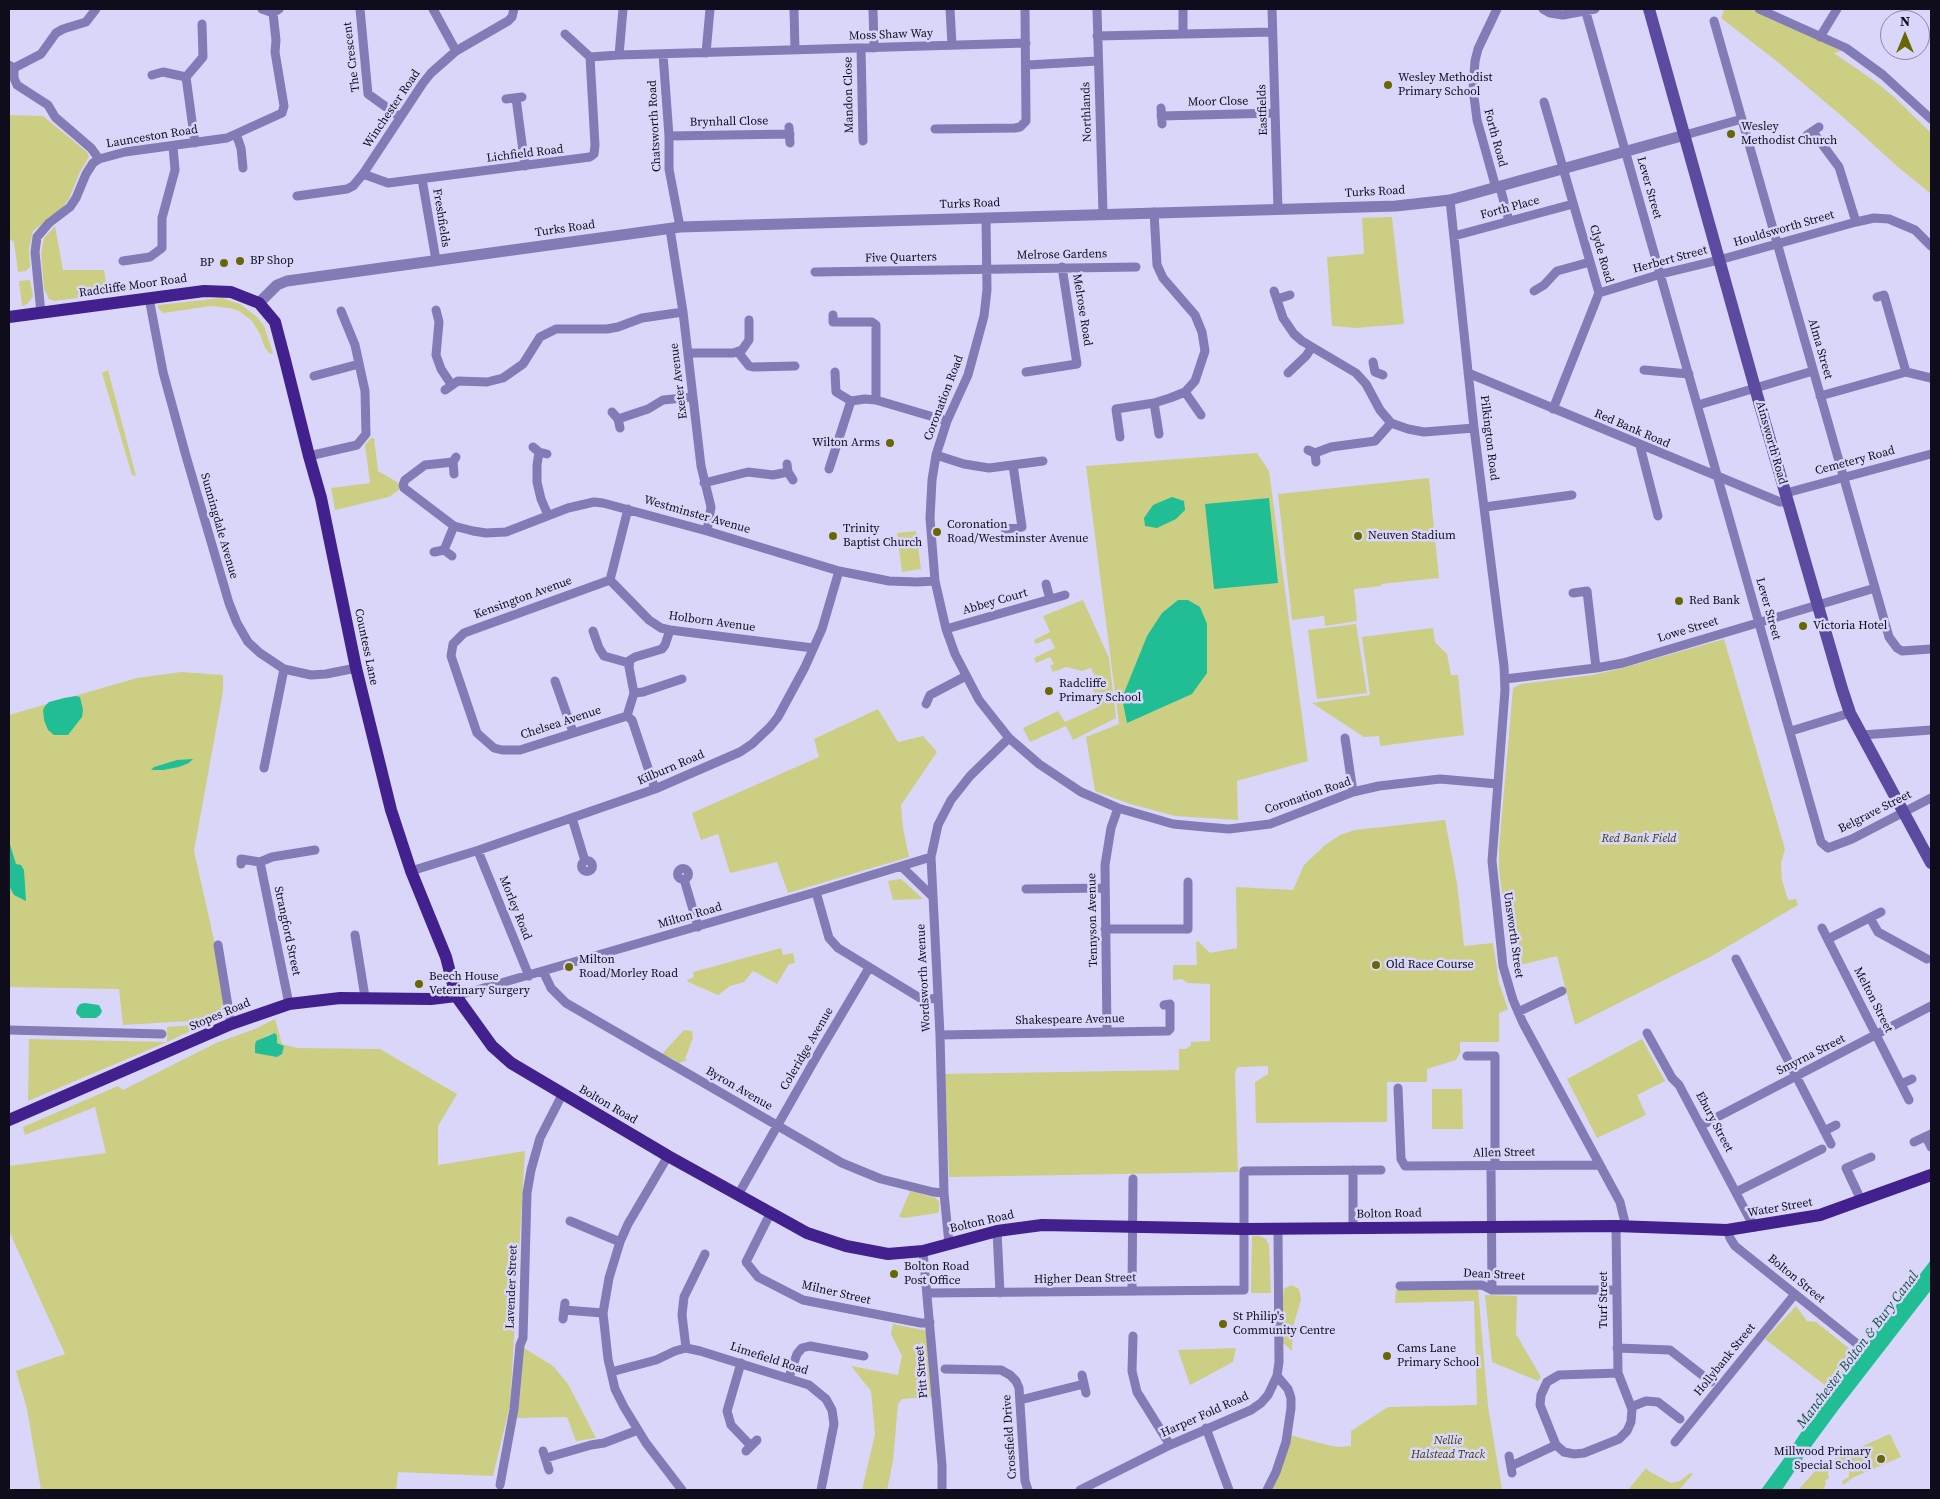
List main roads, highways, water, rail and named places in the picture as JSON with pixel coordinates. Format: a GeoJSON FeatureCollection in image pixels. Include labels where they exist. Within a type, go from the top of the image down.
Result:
{"type":"FeatureCollection","features":[{"type":"Feature","properties":{"kind":"main road","name":"Ainsworth Road"},"geometry":{"type":"LineString","coordinates":[[1649,9],[1817,606],[1850,713],[1931,863]]}},
{"type":"Feature","properties":{"kind":"main road","name":"Radcliffe Moor Road"},"geometry":{"type":"LineString","coordinates":[[9,317],[219,290],[232,292],[259,303]]}},
{"type":"Feature","properties":{"kind":"main road","name":"Countess Lane"},"geometry":{"type":"LineString","coordinates":[[259,303],[275,322],[321,498],[356,668],[389,800],[411,871],[446,958],[456,996]]}},
{"type":"Feature","properties":{"kind":"main road","name":"Stopes Road"},"geometry":{"type":"LineString","coordinates":[[9,1120],[231,1024],[289,1004],[323,999],[364,997],[432,999],[456,996]]}},
{"type":"Feature","properties":{"kind":"main road","name":"Bolton Road"},"geometry":{"type":"LineString","coordinates":[[456,996],[492,1046],[511,1063],[562,1095],[770,1214],[807,1233],[846,1246],[888,1254],[923,1251],[997,1231],[1042,1226],[1278,1229],[1621,1226]]}},
{"type":"Feature","properties":{"kind":"main road","name":"Water Street"},"geometry":{"type":"LineString","coordinates":[[1621,1226],[1727,1230],[1754,1227],[1820,1215],[1931,1174]]}},
{"type":"Feature","properties":{"kind":"place","name":"Wesley Methodist Primary School"},"geometry":{"type":"Point","coordinates":[1388,85]}},
{"type":"Feature","properties":{"kind":"place","name":"Wesley Methodist Church"},"geometry":{"type":"Point","coordinates":[1731,134]}},
{"type":"Feature","properties":{"kind":"place","name":"BP Shop"},"geometry":{"type":"Point","coordinates":[240,261]}},
{"type":"Feature","properties":{"kind":"place","name":"BP"},"geometry":{"type":"Point","coordinates":[224,263]}},
{"type":"Feature","properties":{"kind":"place","name":"Wilton Arms"},"geometry":{"type":"Point","coordinates":[890,443]}},
{"type":"Feature","properties":{"kind":"place","name":"Coronation Road/Westminster Avenue"},"geometry":{"type":"Point","coordinates":[937,532]}},
{"type":"Feature","properties":{"kind":"place","name":"Trinity Baptist Church"},"geometry":{"type":"Point","coordinates":[833,536]}},
{"type":"Feature","properties":{"kind":"place","name":"Neuven Stadium"},"geometry":{"type":"Point","coordinates":[1358,536]}},
{"type":"Feature","properties":{"kind":"place","name":"Red Bank"},"geometry":{"type":"Point","coordinates":[1679,601]}},
{"type":"Feature","properties":{"kind":"place","name":"Victoria Hotel"},"geometry":{"type":"Point","coordinates":[1803,626]}},
{"type":"Feature","properties":{"kind":"place","name":"Radcliffe Primary School"},"geometry":{"type":"Point","coordinates":[1049,691]}},
{"type":"Feature","properties":{"kind":"place","name":"Old Race Course"},"geometry":{"type":"Point","coordinates":[1376,965]}},
{"type":"Feature","properties":{"kind":"place","name":"Milton Road/Morley Road"},"geometry":{"type":"Point","coordinates":[569,967]}},
{"type":"Feature","properties":{"kind":"place","name":"Beech House Veterinary Surgery"},"geometry":{"type":"Point","coordinates":[419,984]}},
{"type":"Feature","properties":{"kind":"place","name":"Bolton Road Post Office"},"geometry":{"type":"Point","coordinates":[894,1274]}},
{"type":"Feature","properties":{"kind":"place","name":"St Philip's Community Centre"},"geometry":{"type":"Point","coordinates":[1223,1324]}},
{"type":"Feature","properties":{"kind":"place","name":"Cams Lane Primary School"},"geometry":{"type":"Point","coordinates":[1387,1356]}},
{"type":"Feature","properties":{"kind":"place","name":"Millwood Primary Special School"},"geometry":{"type":"Point","coordinates":[1881,1459]}},
{"type":"Feature","properties":{"kind":"park label","name":"Red Bank Field"},"geometry":{"type":"Point","coordinates":[1639,839]}},
{"type":"Feature","properties":{"kind":"park label","name":"Nellie Halstead Track"},"geometry":{"type":"Point","coordinates":[1448,1448]}},
{"type":"Feature","properties":{"kind":"water label","name":"Manchester Bolton & Bury Canal"},"geometry":{"type":"Point","coordinates":[1858,1350]}}]}
